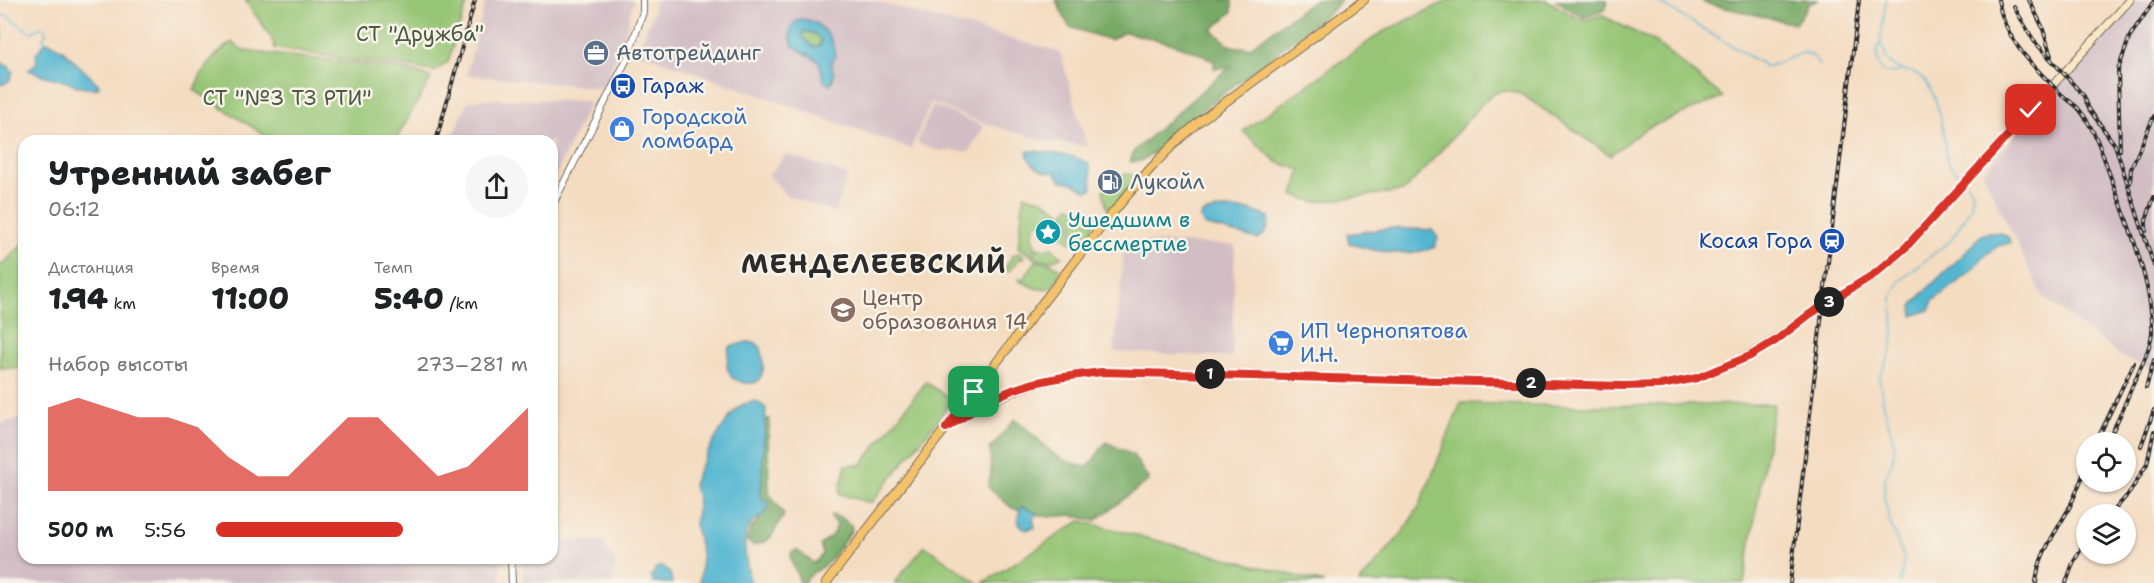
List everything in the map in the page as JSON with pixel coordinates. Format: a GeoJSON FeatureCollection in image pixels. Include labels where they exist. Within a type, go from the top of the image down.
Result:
{"type":"FeatureCollection","features":[{"type":"Feature","properties":{"kind":"main road"},"geometry":{"type":"LineString","coordinates":[[826,583],[1102,226],[1159,158],[1201,120],[1364,0]]}},
{"type":"Feature","properties":{"kind":"main road"},"geometry":{"type":"LineString","coordinates":[[946,428],[1002,394],[1020,387],[1063,376],[1102,372],[1624,386],[1661,385],[1697,378],[1750,356],[1775,341],[1810,314],[1876,273],[1906,247],[2130,0]]}},
{"type":"Feature","properties":{"kind":"street"},"geometry":{"type":"LineString","coordinates":[[558,194],[625,65],[643,12],[643,0]]}},
{"type":"Feature","properties":{"kind":"street"},"geometry":{"type":"LineString","coordinates":[[512,564],[512,583]]}},
{"type":"Feature","properties":{"kind":"shaded area"},"geometry":{"type":"Polygon","coordinates":[[[486,0],[633,1],[626,30],[603,88],[466,75],[486,0]]]}},
{"type":"Feature","properties":{"kind":"shaded area"},"geometry":{"type":"Polygon","coordinates":[[[654,0],[870,0],[1060,52],[1087,146],[1044,141],[978,121],[931,102],[911,149],[638,52],[653,12],[654,0]]]}},
{"type":"Feature","properties":{"kind":"shaded area"},"geometry":{"type":"Polygon","coordinates":[[[2138,0],[2154,0],[2154,369],[2127,360],[2043,297],[1983,173],[2061,82],[2138,0]]]}},
{"type":"Feature","properties":{"kind":"shaded area"},"geometry":{"type":"Polygon","coordinates":[[[484,99],[590,101],[558,170],[558,135],[454,135],[468,101],[484,99]]]}},
{"type":"Feature","properties":{"kind":"shaded area"},"geometry":{"type":"Polygon","coordinates":[[[933,105],[984,126],[969,152],[935,150],[917,143],[933,105]]]}},
{"type":"Feature","properties":{"kind":"shaded area"},"geometry":{"type":"Polygon","coordinates":[[[786,154],[848,175],[835,212],[787,196],[769,175],[786,154]]]}},
{"type":"Feature","properties":{"kind":"shaded area"},"geometry":{"type":"Polygon","coordinates":[[[1125,241],[1235,245],[1232,357],[1114,352],[1125,241]]]}},
{"type":"Feature","properties":{"kind":"shaded area"},"geometry":{"type":"Polygon","coordinates":[[[18,419],[18,564],[501,564],[500,583],[0,583],[0,424],[18,419]]]}},
{"type":"Feature","properties":{"kind":"shaded area"},"geometry":{"type":"Polygon","coordinates":[[[558,540],[603,542],[616,562],[613,583],[523,583],[523,564],[558,564],[558,540]]]}},
{"type":"Feature","properties":{"kind":"green space","name":"СТ \"Дружба\""},"geometry":{"type":"Polygon","coordinates":[[[245,0],[468,0],[448,62],[434,72],[407,66],[275,48],[271,37],[245,0]]]}},
{"type":"Feature","properties":{"kind":"green space"},"geometry":{"type":"Polygon","coordinates":[[[1056,0],[1232,0],[1232,12],[1212,30],[1231,46],[1249,48],[1314,0],[1341,0],[1331,11],[1206,107],[1153,154],[1140,161],[1130,162],[1134,151],[1230,66],[1214,69],[1214,61],[1203,55],[1148,37],[1125,32],[1110,40],[1069,27],[1056,0]]]}},
{"type":"Feature","properties":{"kind":"green space"},"geometry":{"type":"Polygon","coordinates":[[[1449,0],[1547,0],[1582,21],[1601,15],[1655,42],[1723,97],[1645,129],[1610,155],[1524,96],[1501,91],[1487,98],[1403,191],[1315,202],[1293,195],[1301,170],[1277,162],[1243,131],[1381,33],[1449,0]]]}},
{"type":"Feature","properties":{"kind":"green space"},"geometry":{"type":"Polygon","coordinates":[[[1556,0],[1607,0],[1605,10],[1583,18],[1556,0]]]}},
{"type":"Feature","properties":{"kind":"green space"},"geometry":{"type":"Polygon","coordinates":[[[1702,0],[1818,0],[1809,4],[1795,24],[1704,3],[1702,0]]]}},
{"type":"Feature","properties":{"kind":"green space"},"geometry":{"type":"Polygon","coordinates":[[[804,31],[815,34],[821,39],[820,46],[813,47],[803,38],[804,31]]]}},
{"type":"Feature","properties":{"kind":"green space","name":"СТ \"№3 ТЗ РТИ\""},"geometry":{"type":"Polygon","coordinates":[[[232,42],[242,50],[253,52],[406,69],[431,78],[398,135],[265,135],[194,90],[200,76],[220,51],[232,42]]]}},
{"type":"Feature","properties":{"kind":"green space"},"geometry":{"type":"Polygon","coordinates":[[[1131,174],[1134,178],[1131,185],[1112,209],[1107,209],[1103,191],[1115,179],[1131,174]]]}},
{"type":"Feature","properties":{"kind":"green space"},"geometry":{"type":"Polygon","coordinates":[[[1024,195],[1041,199],[1061,212],[1054,221],[1045,219],[1035,225],[1032,237],[1036,246],[1030,255],[1018,247],[1024,195]]]}},
{"type":"Feature","properties":{"kind":"green space"},"geometry":{"type":"Polygon","coordinates":[[[1069,206],[1094,212],[1092,230],[1078,245],[1075,243],[1074,226],[1065,212],[1069,206]]]}},
{"type":"Feature","properties":{"kind":"green space"},"geometry":{"type":"Polygon","coordinates":[[[1064,214],[1072,227],[1072,243],[1061,235],[1056,223],[1064,214]]]}},
{"type":"Feature","properties":{"kind":"green space"},"geometry":{"type":"Polygon","coordinates":[[[1038,247],[1052,248],[1062,256],[1047,261],[1032,257],[1038,247]]]}},
{"type":"Feature","properties":{"kind":"green space"},"geometry":{"type":"Polygon","coordinates":[[[18,249],[18,368],[0,368],[0,265],[18,249]]]}},
{"type":"Feature","properties":{"kind":"green space"},"geometry":{"type":"Polygon","coordinates":[[[1019,253],[1024,256],[1022,259],[1020,258],[1011,270],[1002,272],[1013,255],[1019,253]]]}},
{"type":"Feature","properties":{"kind":"green space"},"geometry":{"type":"Polygon","coordinates":[[[1036,261],[1051,263],[1061,270],[1051,288],[1038,289],[1019,281],[1019,278],[1023,279],[1036,261]]]}},
{"type":"Feature","properties":{"kind":"green space"},"geometry":{"type":"Polygon","coordinates":[[[926,382],[951,400],[937,421],[871,503],[839,494],[846,465],[861,465],[926,382]]]}},
{"type":"Feature","properties":{"kind":"green space"},"geometry":{"type":"Polygon","coordinates":[[[1461,403],[1576,406],[1774,404],[1744,583],[1359,583],[1403,532],[1420,505],[1461,403]]]}},
{"type":"Feature","properties":{"kind":"green space"},"geometry":{"type":"Polygon","coordinates":[[[763,419],[770,419],[769,493],[784,515],[769,539],[752,545],[747,541],[751,528],[759,520],[761,513],[757,505],[763,419]]]}},
{"type":"Feature","properties":{"kind":"green space"},"geometry":{"type":"Polygon","coordinates":[[[1015,419],[1047,449],[1064,460],[1088,467],[1106,442],[1133,455],[1149,480],[1095,521],[1072,515],[1049,517],[1012,508],[988,487],[991,472],[990,449],[1015,419]]]}},
{"type":"Feature","properties":{"kind":"green space"},"geometry":{"type":"Polygon","coordinates":[[[831,515],[851,525],[852,530],[829,562],[803,583],[799,583],[791,553],[796,550],[814,563],[823,554],[820,545],[835,531],[837,524],[831,515]]]}},
{"type":"Feature","properties":{"kind":"green space"},"geometry":{"type":"Polygon","coordinates":[[[1080,521],[1324,583],[983,583],[1080,521]]]}},
{"type":"Feature","properties":{"kind":"green space"},"geometry":{"type":"Polygon","coordinates":[[[925,546],[978,583],[894,583],[925,546]]]}},
{"type":"Feature","properties":{"kind":"water"},"geometry":{"type":"Polygon","coordinates":[[[808,20],[820,26],[829,37],[835,57],[831,63],[834,75],[831,84],[824,81],[819,61],[793,46],[790,38],[791,30],[797,21],[808,20]],[[804,31],[803,37],[813,47],[820,46],[821,39],[815,34],[804,31]]]}},
{"type":"Feature","properties":{"kind":"water"},"geometry":{"type":"Polygon","coordinates":[[[45,42],[64,51],[99,85],[98,88],[83,87],[29,70],[37,62],[36,54],[45,42]]]}},
{"type":"Feature","properties":{"kind":"water"},"geometry":{"type":"Polygon","coordinates":[[[0,62],[13,72],[9,81],[2,85],[0,84],[0,62]]]}},
{"type":"Feature","properties":{"kind":"water"},"geometry":{"type":"Polygon","coordinates":[[[1027,152],[1061,155],[1085,162],[1090,167],[1092,189],[1087,191],[1073,183],[1060,180],[1055,172],[1045,172],[1037,168],[1028,157],[1027,152]]]}},
{"type":"Feature","properties":{"kind":"water"},"geometry":{"type":"Polygon","coordinates":[[[1221,209],[1249,210],[1269,217],[1267,230],[1258,239],[1204,225],[1200,218],[1203,213],[1221,209]]]}},
{"type":"Feature","properties":{"kind":"water"},"geometry":{"type":"Polygon","coordinates":[[[1391,228],[1432,230],[1438,238],[1435,247],[1402,253],[1369,249],[1349,243],[1347,234],[1391,228]]]}},
{"type":"Feature","properties":{"kind":"water"},"geometry":{"type":"Polygon","coordinates":[[[1989,232],[2001,233],[2009,238],[2010,243],[1998,246],[1982,258],[1975,268],[1933,301],[1929,310],[1913,316],[1912,306],[1918,299],[1978,238],[1989,232]]]}},
{"type":"Feature","properties":{"kind":"water"},"geometry":{"type":"Polygon","coordinates":[[[747,342],[756,343],[761,348],[763,371],[755,383],[744,383],[732,378],[727,367],[729,347],[747,342]]]}},
{"type":"Feature","properties":{"kind":"water"},"geometry":{"type":"Polygon","coordinates":[[[756,401],[766,408],[761,493],[762,498],[769,504],[764,514],[750,525],[745,538],[750,583],[700,583],[702,557],[695,525],[698,501],[693,485],[707,454],[728,419],[742,405],[756,401]]]}},
{"type":"Feature","properties":{"kind":"water"},"geometry":{"type":"Polygon","coordinates":[[[1021,506],[1038,514],[1033,518],[1035,527],[1030,529],[1029,527],[1027,530],[1020,525],[1018,517],[1021,506]]]}},
{"type":"Feature","properties":{"kind":"water"},"geometry":{"type":"Polygon","coordinates":[[[662,566],[670,573],[672,583],[653,583],[652,576],[656,568],[662,566]]]}},
{"type":"Feature","properties":{"kind":"waterway"},"geometry":{"type":"LineString","coordinates":[[1655,0],[1767,67],[1805,52],[1814,57],[1819,66]]}},
{"type":"Feature","properties":{"kind":"waterway"},"geometry":{"type":"LineString","coordinates":[[1886,0],[1880,44],[1885,51],[1886,59],[1903,71],[1915,73],[1931,89],[1940,114],[1948,164],[1965,180]]}},
{"type":"Feature","properties":{"kind":"waterway"},"geometry":{"type":"LineString","coordinates":[[0,16],[6,15],[28,31],[33,32],[40,27],[45,29],[46,33],[43,38],[45,42]]}},
{"type":"Feature","properties":{"kind":"waterway"},"geometry":{"type":"LineString","coordinates":[[0,18],[3,37],[0,42],[0,60]]}},
{"type":"Feature","properties":{"kind":"waterway"},"geometry":{"type":"LineString","coordinates":[[1879,44],[1877,59],[1883,72],[1902,71]]}},
{"type":"Feature","properties":{"kind":"waterway"},"geometry":{"type":"LineString","coordinates":[[1900,583],[1904,558],[1890,523],[1884,497],[1885,479],[1895,447],[1879,377],[1891,352],[1894,335],[1892,296],[1900,281],[1951,240],[1971,207],[1973,191],[1967,184]]}},
{"type":"Feature","properties":{"kind":"railway"},"geometry":{"type":"LineString","coordinates":[[438,135],[475,0]]}},
{"type":"Feature","properties":{"kind":"railway"},"geometry":{"type":"LineString","coordinates":[[1790,583],[1859,0]]}},
{"type":"Feature","properties":{"kind":"railway"},"geometry":{"type":"LineString","coordinates":[[1998,0],[2006,27],[2020,49],[2058,92],[2077,107],[2089,123],[2139,256],[2152,316],[2151,340],[2112,432]]}},
{"type":"Feature","properties":{"kind":"railway"},"geometry":{"type":"LineString","coordinates":[[2029,0],[2042,26],[2051,56]]}},
{"type":"Feature","properties":{"kind":"railway"},"geometry":{"type":"LineString","coordinates":[[2120,150],[2118,70],[2130,36],[2154,1]]}},
{"type":"Feature","properties":{"kind":"railway"},"geometry":{"type":"LineString","coordinates":[[2014,7],[2034,41],[2084,96],[2089,109],[2115,145],[2154,266]]}},
{"type":"Feature","properties":{"kind":"railway"},"geometry":{"type":"LineString","coordinates":[[2130,183],[2131,169],[2154,116]]}},
{"type":"Feature","properties":{"kind":"railway"},"geometry":{"type":"LineString","coordinates":[[2146,231],[2146,220],[2154,197]]}},
{"type":"Feature","properties":{"kind":"railway"},"geometry":{"type":"LineString","coordinates":[[2146,388],[2154,360]]}},
{"type":"Feature","properties":{"kind":"railway"},"geometry":{"type":"LineString","coordinates":[[2101,432],[2134,363]]}},
{"type":"Feature","properties":{"kind":"railway"},"geometry":{"type":"LineString","coordinates":[[2141,446],[2154,410]]}},
{"type":"Feature","properties":{"kind":"railway"},"geometry":{"type":"LineString","coordinates":[[2120,504],[2147,464],[2154,431]]}},
{"type":"Feature","properties":{"kind":"railway"},"geometry":{"type":"LineString","coordinates":[[2036,583],[2044,552],[2076,492]]}},
{"type":"Feature","properties":{"kind":"railway"},"geometry":{"type":"LineString","coordinates":[[2066,583],[2076,558]]}},
{"type":"Feature","properties":{"kind":"place","name":"Автотрейдинг"},"geometry":{"type":"Point","coordinates":[596,53]}},
{"type":"Feature","properties":{"kind":"place","name":"Гараж"},"geometry":{"type":"Point","coordinates":[623,86]}},
{"type":"Feature","properties":{"kind":"place","name":"Городской ломбард"},"geometry":{"type":"Point","coordinates":[622,129]}},
{"type":"Feature","properties":{"kind":"place","name":"Лукойл"},"geometry":{"type":"Point","coordinates":[1110,182]}},
{"type":"Feature","properties":{"kind":"place","name":"Ушедшим в бессмертие"},"geometry":{"type":"Point","coordinates":[1048,232]}},
{"type":"Feature","properties":{"kind":"place","name":"Косая Гора"},"geometry":{"type":"Point","coordinates":[1832,241]}},
{"type":"Feature","properties":{"kind":"place","name":"Центр образования 14"},"geometry":{"type":"Point","coordinates":[843,310]}},
{"type":"Feature","properties":{"kind":"place","name":"ИП Чернопятова И.Н."},"geometry":{"type":"Point","coordinates":[1281,343]}},
{"type":"Feature","properties":{"kind":"district","name":"МЕНДЕЛЕЕВСКИЙ"},"geometry":{"type":"Point","coordinates":[874,263]}},
{"type":"Feature","properties":{"kind":"route"},"geometry":{"type":"LineString","coordinates":[[974,392],[946,428],[1002,394],[1020,387],[1063,376],[1102,372],[1624,386],[1661,385],[1697,378],[1750,356],[1775,341],[1843,292],[1876,273],[1906,247],[2031,110]]}}]}
